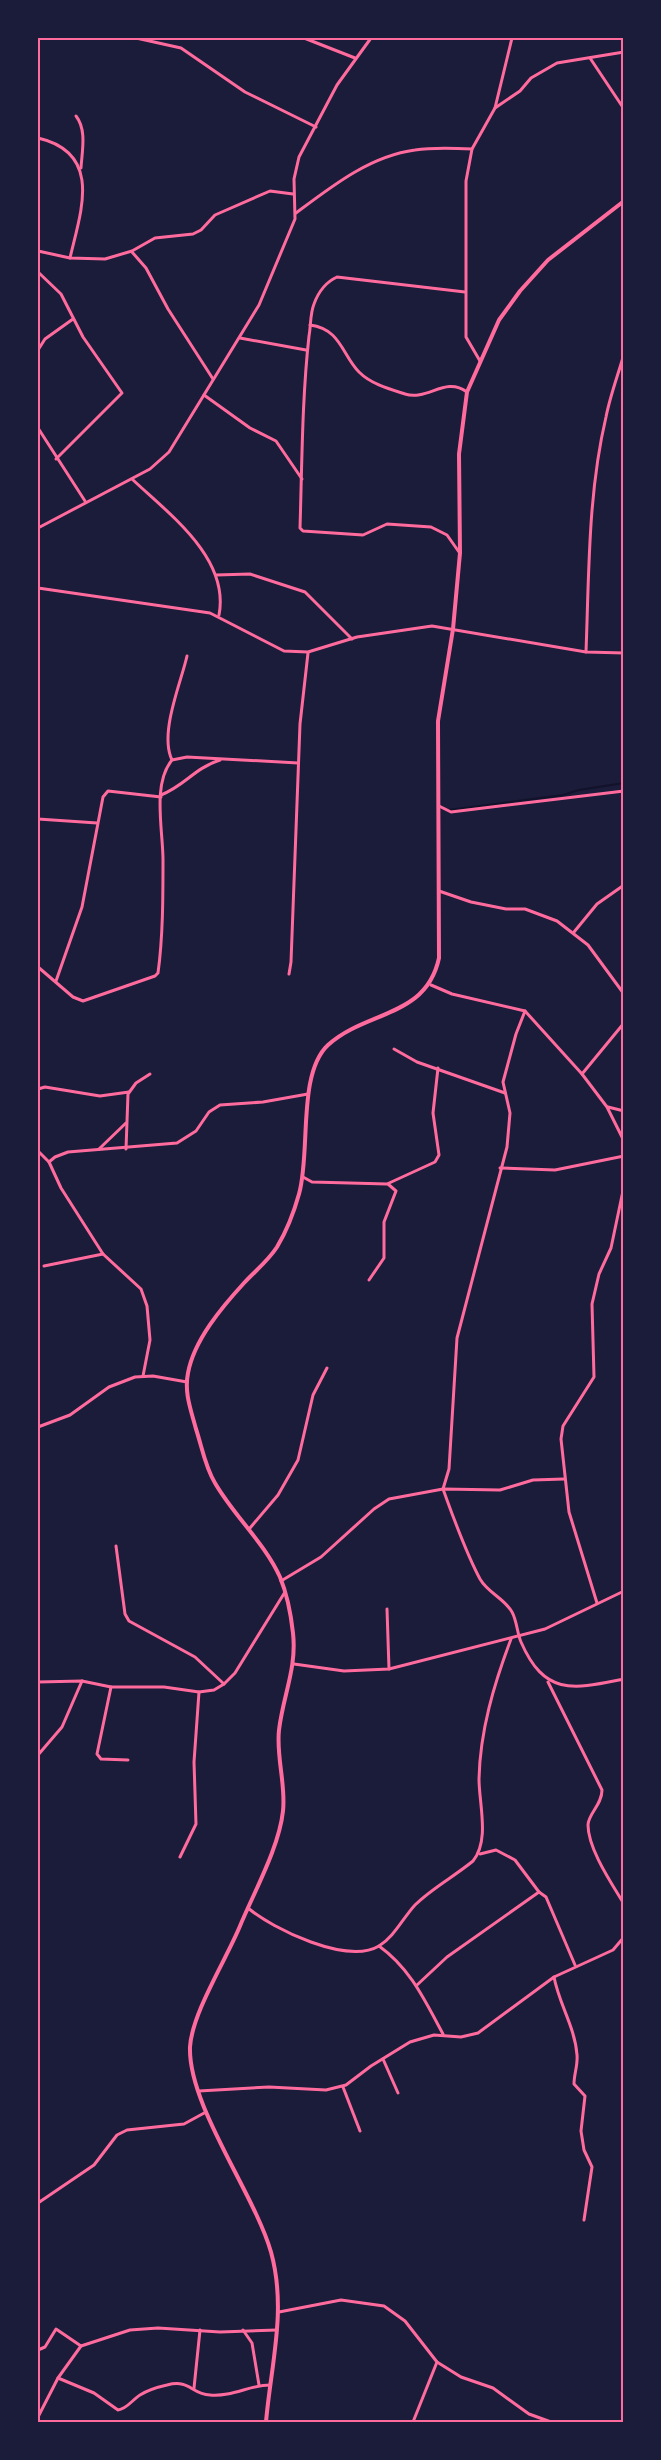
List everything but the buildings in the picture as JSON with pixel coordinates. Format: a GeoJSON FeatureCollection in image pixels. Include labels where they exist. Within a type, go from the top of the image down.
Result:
{"type":"FeatureCollection","features":[{"type":"Feature","properties":{"kind":"street"},"geometry":{"type":"LineString","coordinates":[[136,38],[181,48],[235,86],[316,127]]}},
{"type":"Feature","properties":{"kind":"street"},"geometry":{"type":"LineString","coordinates":[[304,38],[355,58]]}},
{"type":"Feature","properties":{"kind":"street"},"geometry":{"type":"LineString","coordinates":[[38,528],[85,501],[132,479],[165,457],[259,305],[296,213],[294,178],[299,157],[337,85],[371,38]]}},
{"type":"Feature","properties":{"kind":"street"},"geometry":{"type":"LineString","coordinates":[[480,360],[466,337],[464,209],[472,149],[495,108],[512,38]]}},
{"type":"Feature","properties":{"kind":"street"},"geometry":{"type":"LineString","coordinates":[[495,108],[520,91],[531,78],[557,63],[624,52]]}},
{"type":"Feature","properties":{"kind":"street"},"geometry":{"type":"LineString","coordinates":[[590,58],[624,109]]}},
{"type":"Feature","properties":{"kind":"street"},"geometry":{"type":"LineString","coordinates":[[70,258],[82,215],[82,131],[81,123],[76,116]]}},
{"type":"Feature","properties":{"kind":"street"},"geometry":{"type":"LineString","coordinates":[[38,138],[59,146],[73,157],[81,170]]}},
{"type":"Feature","properties":{"kind":"street"},"geometry":{"type":"LineString","coordinates":[[296,213],[342,179],[391,156],[424,149],[472,149]]}},
{"type":"Feature","properties":{"kind":"street"},"geometry":{"type":"LineString","coordinates":[[38,251],[70,258],[105,259],[132,251],[155,238],[201,230],[215,215],[270,191],[294,194]]}},
{"type":"Feature","properties":{"kind":"street"},"geometry":{"type":"LineString","coordinates":[[266,2422],[279,2330],[276,2274],[263,2230],[207,2111],[190,2055],[193,2028],[248,1908],[274,1845],[283,1813],[284,1795],[278,1740],[294,1665],[292,1628],[282,1581],[250,1528],[216,1485],[209,1471],[189,1402],[187,1382],[189,1367],[210,1327],[226,1303],[277,1248],[295,1205],[303,1177],[313,1066],[328,1045],[338,1037],[414,1000],[431,985],[439,958],[438,721],[453,629],[460,553],[459,454],[467,392],[499,320],[548,260],[623,204]]}},
{"type":"Feature","properties":{"kind":"street"},"geometry":{"type":"LineString","coordinates":[[132,251],[146,268],[168,309],[213,379]]}},
{"type":"Feature","properties":{"kind":"street"},"geometry":{"type":"LineString","coordinates":[[38,272],[61,294],[73,319],[123,393],[56,459]]}},
{"type":"Feature","properties":{"kind":"street"},"geometry":{"type":"LineString","coordinates":[[460,553],[447,535],[431,527],[387,524],[363,535],[303,531],[300,528],[303,480],[302,398],[311,312],[325,286],[338,277],[465,292]]}},
{"type":"Feature","properties":{"kind":"street"},"geometry":{"type":"LineString","coordinates":[[38,350],[45,339],[73,319]]}},
{"type":"Feature","properties":{"kind":"street"},"geometry":{"type":"LineString","coordinates":[[310,325],[332,335],[346,351],[359,372],[376,383],[417,396],[445,386],[460,387],[467,392]]}},
{"type":"Feature","properties":{"kind":"street"},"geometry":{"type":"LineString","coordinates":[[240,338],[307,350]]}},
{"type":"Feature","properties":{"kind":"street"},"geometry":{"type":"LineString","coordinates":[[586,652],[588,582],[598,465],[606,416],[624,354]]}},
{"type":"Feature","properties":{"kind":"street"},"geometry":{"type":"LineString","coordinates":[[204,395],[250,428],[276,441],[303,480]]}},
{"type":"Feature","properties":{"kind":"street"},"geometry":{"type":"LineString","coordinates":[[38,428],[85,501]]}},
{"type":"Feature","properties":{"kind":"street"},"geometry":{"type":"LineString","coordinates":[[132,479],[181,526],[216,575],[220,594],[219,615]]}},
{"type":"Feature","properties":{"kind":"street"},"geometry":{"type":"LineString","coordinates":[[216,575],[250,574],[305,592],[352,639]]}},
{"type":"Feature","properties":{"kind":"street"},"geometry":{"type":"LineString","coordinates":[[38,588],[219,615],[284,651],[308,652],[352,639],[432,626],[586,652],[624,653]]}},
{"type":"Feature","properties":{"kind":"street"},"geometry":{"type":"LineString","coordinates":[[289,974],[298,763],[308,652]]}},
{"type":"Feature","properties":{"kind":"street"},"geometry":{"type":"LineString","coordinates":[[172,760],[169,745],[173,710],[187,656]]}},
{"type":"Feature","properties":{"kind":"street"},"geometry":{"type":"LineString","coordinates":[[38,967],[73,997],[83,1001],[98,998],[158,973],[163,861],[161,796],[164,774],[172,760],[180,757],[298,763]]}},
{"type":"Feature","properties":{"kind":"street"},"geometry":{"type":"LineString","coordinates":[[56,981],[82,907],[103,797],[108,791],[161,796],[179,786],[197,769],[223,759]]}},
{"type":"Feature","properties":{"kind":"street"},"geometry":{"type":"LineString","coordinates":[[437,805],[451,812],[624,791]]}},
{"type":"Feature","properties":{"kind":"street"},"geometry":{"type":"LineString","coordinates":[[38,819],[97,823]]}},
{"type":"Feature","properties":{"kind":"street"},"geometry":{"type":"LineString","coordinates":[[574,932],[597,904],[624,885]]}},
{"type":"Feature","properties":{"kind":"street"},"geometry":{"type":"LineString","coordinates":[[439,891],[471,902],[506,909],[525,909],[557,921],[588,945],[624,994]]}},
{"type":"Feature","properties":{"kind":"street"},"geometry":{"type":"LineString","coordinates":[[431,985],[452,994],[525,1011],[582,1074],[607,1107],[624,1141]]}},
{"type":"Feature","properties":{"kind":"street"},"geometry":{"type":"LineString","coordinates":[[525,1011],[502,1082],[510,1113],[510,1129],[457,1338],[449,1469],[443,1489],[480,1580],[513,1613],[519,1638],[534,1667],[547,1680],[602,1790],[601,1801],[588,1825],[600,1863],[624,1904]]}},
{"type":"Feature","properties":{"kind":"street"},"geometry":{"type":"LineString","coordinates":[[582,1074],[624,1023]]}},
{"type":"Feature","properties":{"kind":"street"},"geometry":{"type":"LineString","coordinates":[[394,1049],[417,1062],[505,1093]]}},
{"type":"Feature","properties":{"kind":"street"},"geometry":{"type":"LineString","coordinates":[[387,1184],[438,1158],[432,1113],[438,1068]]}},
{"type":"Feature","properties":{"kind":"street"},"geometry":{"type":"LineString","coordinates":[[38,1089],[45,1087],[100,1096],[129,1092],[150,1074]]}},
{"type":"Feature","properties":{"kind":"street"},"geometry":{"type":"LineString","coordinates":[[126,1149],[129,1092]]}},
{"type":"Feature","properties":{"kind":"street"},"geometry":{"type":"LineString","coordinates":[[49,1162],[68,1152],[126,1149],[183,1141],[196,1131],[212,1108],[220,1105],[263,1102],[309,1093]]}},
{"type":"Feature","properties":{"kind":"street"},"geometry":{"type":"LineString","coordinates":[[607,1107],[624,1111]]}},
{"type":"Feature","properties":{"kind":"street"},"geometry":{"type":"LineString","coordinates":[[97,1150],[126,1122]]}},
{"type":"Feature","properties":{"kind":"street"},"geometry":{"type":"LineString","coordinates":[[38,1151],[49,1162],[61,1188],[103,1254],[137,1283],[145,1299],[150,1340],[143,1376]]}},
{"type":"Feature","properties":{"kind":"street"},"geometry":{"type":"LineString","coordinates":[[500,1168],[555,1170],[624,1156]]}},
{"type":"Feature","properties":{"kind":"street"},"geometry":{"type":"LineString","coordinates":[[303,1177],[312,1182],[387,1184],[395,1188],[395,1200],[384,1222],[384,1258],[369,1280]]}},
{"type":"Feature","properties":{"kind":"street"},"geometry":{"type":"LineString","coordinates":[[597,1603],[569,1512],[561,1432],[594,1377],[593,1298],[610,1248],[624,1186]]}},
{"type":"Feature","properties":{"kind":"street"},"geometry":{"type":"LineString","coordinates":[[44,1266],[103,1254]]}},
{"type":"Feature","properties":{"kind":"street"},"geometry":{"type":"LineString","coordinates":[[250,1528],[278,1495],[298,1460],[313,1395],[327,1368]]}},
{"type":"Feature","properties":{"kind":"street"},"geometry":{"type":"LineString","coordinates":[[38,1427],[70,1415],[109,1387],[143,1376],[187,1382]]}},
{"type":"Feature","properties":{"kind":"street"},"geometry":{"type":"LineString","coordinates":[[282,1581],[321,1557],[382,1503],[398,1496],[443,1489],[500,1490],[533,1480],[564,1479]]}},
{"type":"Feature","properties":{"kind":"street"},"geometry":{"type":"LineString","coordinates":[[116,1546],[125,1614],[129,1621],[195,1657],[224,1684]]}},
{"type":"Feature","properties":{"kind":"street"},"geometry":{"type":"LineString","coordinates":[[38,1682],[82,1681],[111,1687],[164,1687],[199,1692],[214,1690],[235,1673],[285,1592]]}},
{"type":"Feature","properties":{"kind":"street"},"geometry":{"type":"LineString","coordinates":[[294,1665],[344,1671],[389,1669],[519,1638],[566,1620],[597,1603],[624,1592]]}},
{"type":"Feature","properties":{"kind":"street"},"geometry":{"type":"LineString","coordinates":[[387,1609],[389,1669]]}},
{"type":"Feature","properties":{"kind":"street"},"geometry":{"type":"LineString","coordinates":[[478,1855],[481,1834],[479,1782],[490,1700],[511,1639]]}},
{"type":"Feature","properties":{"kind":"street"},"geometry":{"type":"LineString","coordinates":[[547,1680],[566,1687],[582,1687],[624,1679]]}},
{"type":"Feature","properties":{"kind":"street"},"geometry":{"type":"LineString","coordinates":[[38,1755],[62,1727],[82,1681]]}},
{"type":"Feature","properties":{"kind":"street"},"geometry":{"type":"LineString","coordinates":[[111,1687],[97,1754],[101,1759],[128,1760]]}},
{"type":"Feature","properties":{"kind":"street"},"geometry":{"type":"LineString","coordinates":[[180,1857],[196,1824],[194,1762],[199,1692]]}},
{"type":"Feature","properties":{"kind":"street"},"geometry":{"type":"LineString","coordinates":[[248,1908],[274,1926],[328,1948],[353,1952],[379,1946],[420,1900],[478,1855],[487,1850],[501,1851],[515,1860],[539,1892],[546,1897],[574,1965]]}},
{"type":"Feature","properties":{"kind":"street"},"geometry":{"type":"LineString","coordinates":[[417,1985],[447,1958],[539,1892]]}},
{"type":"Feature","properties":{"kind":"street"},"geometry":{"type":"LineString","coordinates":[[200,2091],[269,2087],[331,2090],[344,2086],[410,2042],[443,2034],[460,2037],[478,2033],[554,1977],[574,1965],[607,1954],[622,1945],[624,1937]]}},
{"type":"Feature","properties":{"kind":"street"},"geometry":{"type":"LineString","coordinates":[[379,1946],[392,1956],[417,1985],[443,2034]]}},
{"type":"Feature","properties":{"kind":"street"},"geometry":{"type":"LineString","coordinates":[[554,1977],[577,2051],[574,2084],[583,2092],[586,2100],[581,2131],[584,2150],[592,2167],[584,2220]]}},
{"type":"Feature","properties":{"kind":"street"},"geometry":{"type":"LineString","coordinates":[[383,2059],[398,2093]]}},
{"type":"Feature","properties":{"kind":"street"},"geometry":{"type":"LineString","coordinates":[[344,2086],[360,2131]]}},
{"type":"Feature","properties":{"kind":"street"},"geometry":{"type":"LineString","coordinates":[[38,2203],[94,2165],[117,2135],[127,2130],[184,2124],[207,2111]]}},
{"type":"Feature","properties":{"kind":"street"},"geometry":{"type":"LineString","coordinates":[[279,2312],[329,2301],[373,2303],[384,2306],[405,2321],[438,2362],[461,2377],[493,2388],[529,2414],[551,2422]]}},
{"type":"Feature","properties":{"kind":"street"},"geometry":{"type":"LineString","coordinates":[[38,2417],[58,2378],[81,2346],[130,2331],[158,2328],[220,2332],[279,2330]]}},
{"type":"Feature","properties":{"kind":"street"},"geometry":{"type":"LineString","coordinates":[[38,2350],[45,2347],[56,2329],[81,2346]]}},
{"type":"Feature","properties":{"kind":"street"},"geometry":{"type":"LineString","coordinates":[[194,2388],[200,2330]]}},
{"type":"Feature","properties":{"kind":"street"},"geometry":{"type":"LineString","coordinates":[[243,2330],[252,2343],[258,2385]]}},
{"type":"Feature","properties":{"kind":"street"},"geometry":{"type":"LineString","coordinates":[[413,2422],[438,2362]]}},
{"type":"Feature","properties":{"kind":"street"},"geometry":{"type":"LineString","coordinates":[[58,2378],[94,2393],[118,2410],[126,2408],[142,2394],[165,2385],[184,2383],[203,2394],[217,2396],[234,2394],[258,2385],[270,2385]]}},
{"type":"Feature","properties":{"kind":"waterway"},"geometry":{"type":"LineString","coordinates":[[449,810],[563,795],[579,790],[624,783]]}}]}
